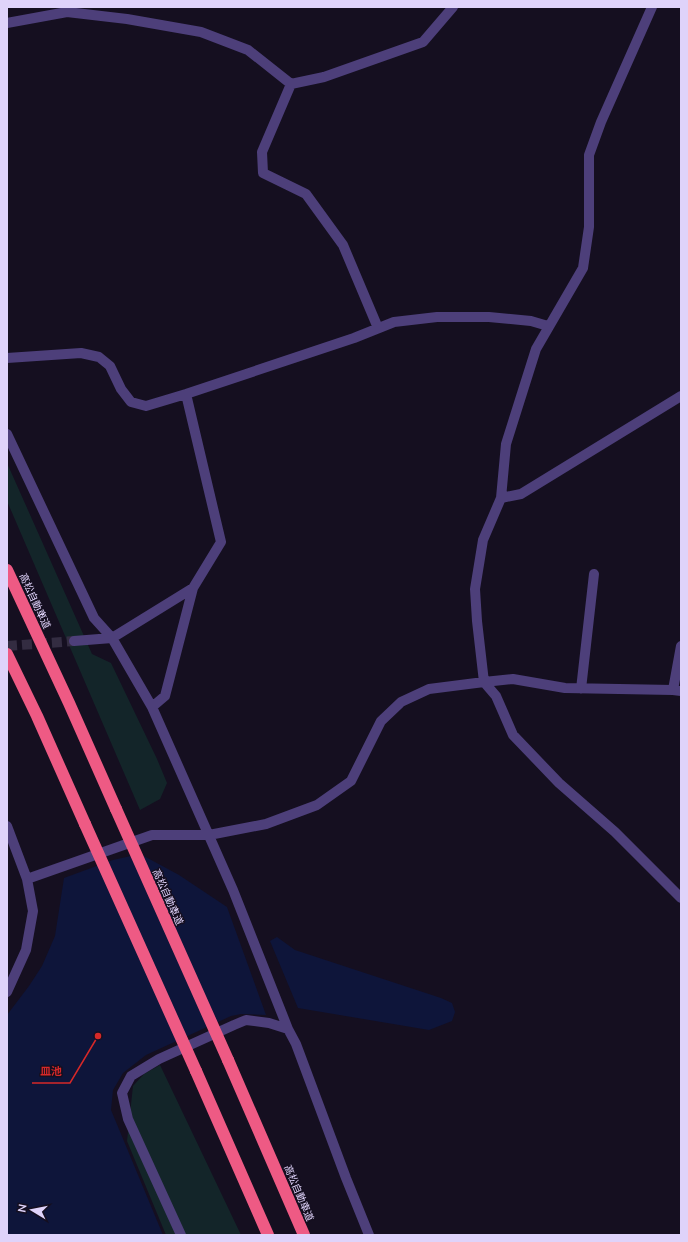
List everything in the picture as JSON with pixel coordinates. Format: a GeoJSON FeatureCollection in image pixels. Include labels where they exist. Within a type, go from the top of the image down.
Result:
{"type":"FeatureCollection","features":[{"type":"Feature","properties":{"kind":"highway","name":"高松自動車道"},"geometry":{"type":"LineString","coordinates":[[7,570],[69,703],[304,1235]]}},
{"type":"Feature","properties":{"kind":"highway"},"geometry":{"type":"LineString","coordinates":[[7,654],[37,716],[268,1235]]}},
{"type":"Feature","properties":{"kind":"street"},"geometry":{"type":"LineString","coordinates":[[291,84],[324,77],[423,42],[453,7]]}},
{"type":"Feature","properties":{"kind":"street"},"geometry":{"type":"LineString","coordinates":[[652,7],[601,122],[589,155],[589,227],[583,268],[536,349],[506,444],[501,498],[483,540],[475,589],[476,621],[484,682],[496,696],[513,735],[559,784],[615,832],[681,898]]}},
{"type":"Feature","properties":{"kind":"street"},"geometry":{"type":"LineString","coordinates":[[7,23],[68,12],[127,19],[201,32],[248,50],[291,84]]}},
{"type":"Feature","properties":{"kind":"street"},"geometry":{"type":"LineString","coordinates":[[291,84],[262,152],[263,173],[306,194],[343,245],[378,328]]}},
{"type":"Feature","properties":{"kind":"street"},"geometry":{"type":"LineString","coordinates":[[7,358],[81,353],[98,357],[110,366],[121,389],[131,402],[146,406],[354,338],[394,322],[444,317],[489,317],[531,320],[548,326]]}},
{"type":"Feature","properties":{"kind":"street"},"geometry":{"type":"LineString","coordinates":[[152,707],[166,696],[193,588],[221,542],[186,394]]}},
{"type":"Feature","properties":{"kind":"street"},"geometry":{"type":"LineString","coordinates":[[501,498],[521,494],[681,396]]}},
{"type":"Feature","properties":{"kind":"street"},"geometry":{"type":"LineString","coordinates":[[7,434],[94,618],[112,638],[152,707],[209,835],[288,1029],[296,1044],[369,1235]]}},
{"type":"Feature","properties":{"kind":"street"},"geometry":{"type":"LineString","coordinates":[[581,689],[594,574]]}},
{"type":"Feature","properties":{"kind":"street"},"geometry":{"type":"LineString","coordinates":[[74,641],[112,638],[193,588]]}},
{"type":"Feature","properties":{"kind":"street"},"geometry":{"type":"LineString","coordinates":[[27,879],[152,835],[209,835],[266,824],[317,805],[350,781],[381,721],[401,702],[429,689],[513,679],[565,688],[677,690],[681,646]]}},
{"type":"Feature","properties":{"kind":"street"},"geometry":{"type":"LineString","coordinates":[[7,826],[27,879],[33,911],[26,950],[7,992]]}},
{"type":"Feature","properties":{"kind":"street"},"geometry":{"type":"LineString","coordinates":[[181,1235],[128,1119],[122,1093],[131,1076],[159,1059],[246,1020],[269,1023],[288,1029]]}},
{"type":"Feature","properties":{"kind":"shaded area"},"geometry":{"type":"Polygon","coordinates":[[[7,463],[92,654],[111,663],[167,783],[160,799],[140,810],[7,501],[7,463]]]}},
{"type":"Feature","properties":{"kind":"shaded area"},"geometry":{"type":"Polygon","coordinates":[[[160,1065],[241,1235],[166,1235],[127,1141],[133,1086],[144,1074],[160,1065]]]}},
{"type":"Feature","properties":{"kind":"water"},"geometry":{"type":"Polygon","coordinates":[[[140,854],[179,875],[227,907],[266,1015],[241,1014],[231,1016],[146,1055],[123,1073],[113,1090],[111,1110],[163,1235],[7,1235],[7,1015],[42,966],[55,936],[64,878],[113,860],[140,854]]]}},
{"type":"Feature","properties":{"kind":"water"},"geometry":{"type":"Polygon","coordinates":[[[277,937],[295,950],[441,998],[452,1003],[455,1012],[452,1021],[429,1030],[298,1008],[270,941],[277,937]]]}},
{"type":"Feature","properties":{"kind":"tunnel"},"geometry":{"type":"LineString","coordinates":[[7,646],[74,641]]}},
{"type":"Feature","properties":{"kind":"place","name":"皿池"},"geometry":{"type":"Point","coordinates":[98,1036]}}]}
